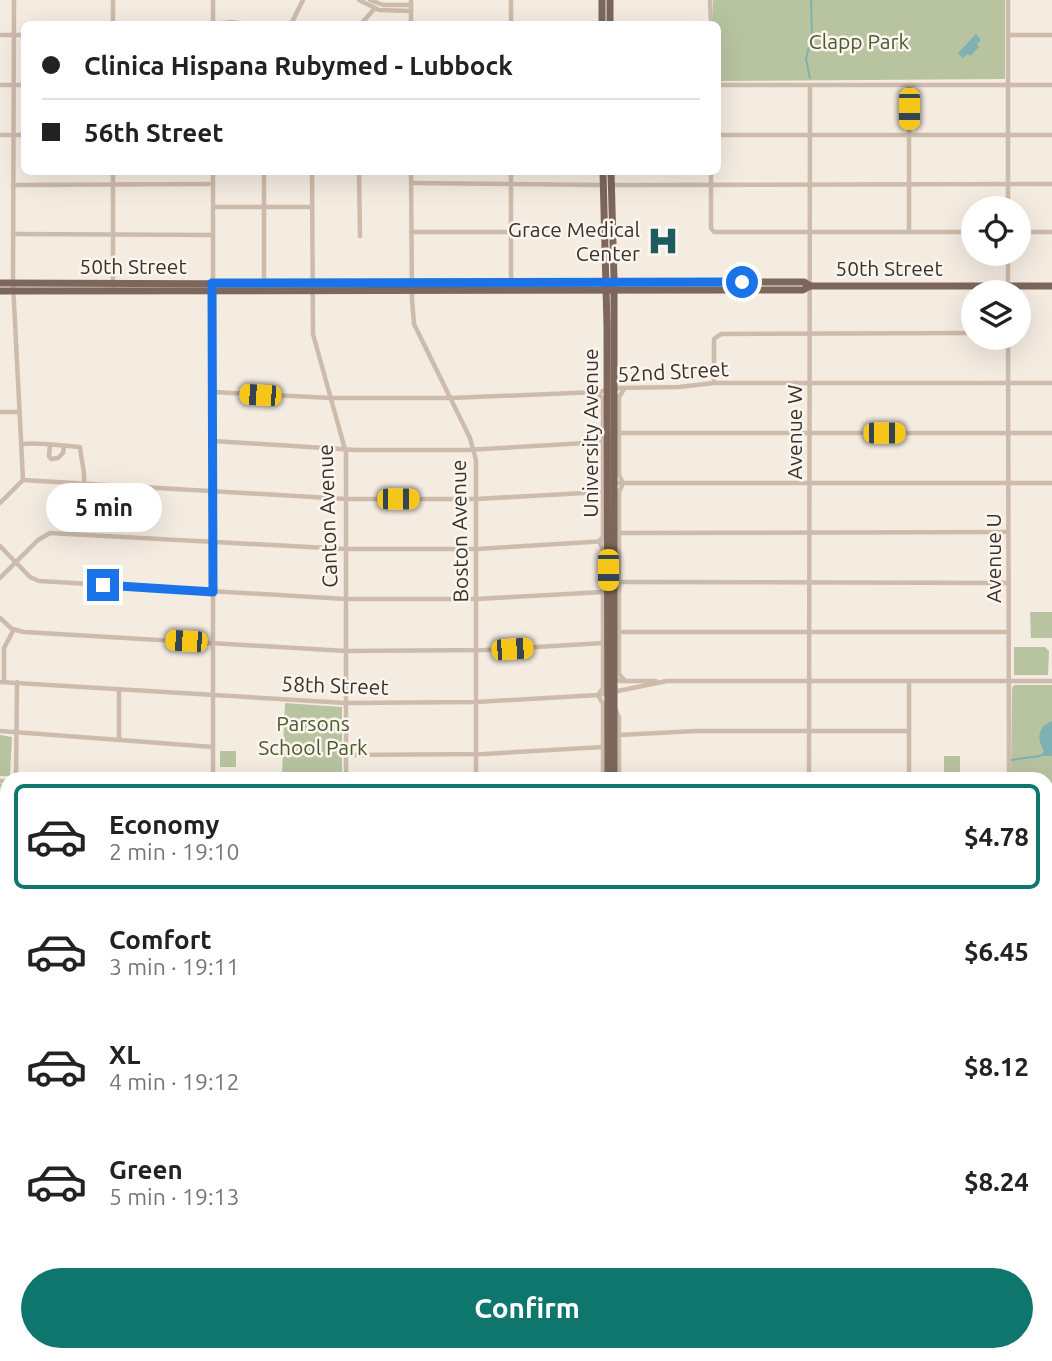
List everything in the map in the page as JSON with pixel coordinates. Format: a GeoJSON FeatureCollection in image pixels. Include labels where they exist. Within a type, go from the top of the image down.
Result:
{"type":"FeatureCollection","features":[{"type":"Feature","properties":{"kind":"main road"},"geometry":{"type":"LineString","coordinates":[[602,0],[602,21]]}},
{"type":"Feature","properties":{"kind":"main road"},"geometry":{"type":"LineString","coordinates":[[610,0],[610,21]]}},
{"type":"Feature","properties":{"kind":"main road","name":"University Avenue"},"geometry":{"type":"LineString","coordinates":[[606,772],[611,693],[607,541],[611,483],[611,281],[607,175]]}},
{"type":"Feature","properties":{"kind":"main road","name":"50th Street"},"geometry":{"type":"LineString","coordinates":[[511,287],[611,281],[804,282],[810,286]]}},
{"type":"Feature","properties":{"kind":"main road","name":"50th Street"},"geometry":{"type":"LineString","coordinates":[[0,283],[13,287]]}},
{"type":"Feature","properties":{"kind":"main road","name":"50th Street"},"geometry":{"type":"LineString","coordinates":[[212,287],[264,283],[312,287]]}},
{"type":"Feature","properties":{"kind":"main road","name":"50th Street"},"geometry":{"type":"LineString","coordinates":[[0,290],[13,287],[511,287],[611,291],[803,290],[810,286],[961,288]]}},
{"type":"Feature","properties":{"kind":"main road","name":"50th Street"},"geometry":{"type":"LineString","coordinates":[[1031,287],[1052,286]]}},
{"type":"Feature","properties":{"kind":"main road","name":"University Avenue"},"geometry":{"type":"LineString","coordinates":[[607,541],[616,772]]}},
{"type":"Feature","properties":{"kind":"street"},"geometry":{"type":"LineString","coordinates":[[0,503],[23,480],[13,287],[14,0]]}},
{"type":"Feature","properties":{"kind":"street"},"geometry":{"type":"LineString","coordinates":[[113,0],[113,21]]}},
{"type":"Feature","properties":{"kind":"street"},"geometry":{"type":"LineString","coordinates":[[212,0],[213,21]]}},
{"type":"Feature","properties":{"kind":"street"},"geometry":{"type":"LineString","coordinates":[[292,21],[303,0]]}},
{"type":"Feature","properties":{"kind":"street"},"geometry":{"type":"LineString","coordinates":[[359,0],[376,6],[411,5]]}},
{"type":"Feature","properties":{"kind":"street"},"geometry":{"type":"LineString","coordinates":[[370,0],[376,6]]}},
{"type":"Feature","properties":{"kind":"street"},"geometry":{"type":"LineString","coordinates":[[511,0],[511,21]]}},
{"type":"Feature","properties":{"kind":"street"},"geometry":{"type":"LineString","coordinates":[[710,0],[711,21]]}},
{"type":"Feature","properties":{"kind":"street"},"geometry":{"type":"LineString","coordinates":[[1008,0],[1008,196]]}},
{"type":"Feature","properties":{"kind":"street"},"geometry":{"type":"LineString","coordinates":[[364,21],[376,6]]}},
{"type":"Feature","properties":{"kind":"street"},"geometry":{"type":"LineString","coordinates":[[0,35],[21,35]]}},
{"type":"Feature","properties":{"kind":"street"},"geometry":{"type":"LineString","coordinates":[[1008,35],[1052,35]]}},
{"type":"Feature","properties":{"kind":"street"},"geometry":{"type":"LineString","coordinates":[[0,85],[21,85]]}},
{"type":"Feature","properties":{"kind":"street"},"geometry":{"type":"LineString","coordinates":[[721,85],[1052,85]]}},
{"type":"Feature","properties":{"kind":"street","name":"Avenue W"},"geometry":{"type":"LineString","coordinates":[[809,772],[810,85]]}},
{"type":"Feature","properties":{"kind":"street"},"geometry":{"type":"LineString","coordinates":[[909,85],[909,232]]}},
{"type":"Feature","properties":{"kind":"street"},"geometry":{"type":"LineString","coordinates":[[0,135],[21,135]]}},
{"type":"Feature","properties":{"kind":"street"},"geometry":{"type":"LineString","coordinates":[[721,135],[1052,135]]}},
{"type":"Feature","properties":{"kind":"street"},"geometry":{"type":"LineString","coordinates":[[113,175],[113,287]]}},
{"type":"Feature","properties":{"kind":"street"},"geometry":{"type":"LineString","coordinates":[[213,175],[213,772]]}},
{"type":"Feature","properties":{"kind":"street"},"geometry":{"type":"LineString","coordinates":[[264,175],[264,283]]}},
{"type":"Feature","properties":{"kind":"street","name":"Canton Avenue"},"geometry":{"type":"LineString","coordinates":[[312,175],[313,334],[345,450],[346,772]]}},
{"type":"Feature","properties":{"kind":"street"},"geometry":{"type":"LineString","coordinates":[[359,175],[359,236]]}},
{"type":"Feature","properties":{"kind":"street","name":"Boston Avenue"},"geometry":{"type":"LineString","coordinates":[[411,175],[411,287],[416,329],[474,449],[476,772]]}},
{"type":"Feature","properties":{"kind":"street"},"geometry":{"type":"LineString","coordinates":[[511,175],[511,287]]}},
{"type":"Feature","properties":{"kind":"street"},"geometry":{"type":"LineString","coordinates":[[711,175],[712,231],[961,232]]}},
{"type":"Feature","properties":{"kind":"street"},"geometry":{"type":"LineString","coordinates":[[411,183],[1052,184]]}},
{"type":"Feature","properties":{"kind":"street"},"geometry":{"type":"LineString","coordinates":[[13,185],[213,184]]}},
{"type":"Feature","properties":{"kind":"street"},"geometry":{"type":"LineString","coordinates":[[213,207],[312,207]]}},
{"type":"Feature","properties":{"kind":"street"},"geometry":{"type":"LineString","coordinates":[[411,232],[511,232]]}},
{"type":"Feature","properties":{"kind":"street"},"geometry":{"type":"LineString","coordinates":[[1031,232],[1052,232]]}},
{"type":"Feature","properties":{"kind":"street"},"geometry":{"type":"LineString","coordinates":[[13,234],[213,234]]}},
{"type":"Feature","properties":{"kind":"street"},"geometry":{"type":"LineString","coordinates":[[714,383],[714,345],[717,336],[726,333],[961,333]]}},
{"type":"Feature","properties":{"kind":"street","name":"Avenue U"},"geometry":{"type":"LineString","coordinates":[[1008,350],[1009,772]]}},
{"type":"Feature","properties":{"kind":"street","name":"52nd Street"},"geometry":{"type":"LineString","coordinates":[[213,393],[331,398],[451,398],[597,392],[714,383],[1052,383]]}},
{"type":"Feature","properties":{"kind":"street"},"geometry":{"type":"LineString","coordinates":[[624,388],[619,397],[619,475],[624,483]]}},
{"type":"Feature","properties":{"kind":"street"},"geometry":{"type":"LineString","coordinates":[[597,392],[603,399],[603,530],[607,541],[603,549],[603,688],[598,695],[603,705],[605,772]]}},
{"type":"Feature","properties":{"kind":"street"},"geometry":{"type":"LineString","coordinates":[[0,412],[20,412]]}},
{"type":"Feature","properties":{"kind":"street"},"geometry":{"type":"LineString","coordinates":[[619,433],[1052,433]]}},
{"type":"Feature","properties":{"kind":"street"},"geometry":{"type":"LineString","coordinates":[[213,441],[345,450],[474,449],[603,442]]}},
{"type":"Feature","properties":{"kind":"street"},"geometry":{"type":"LineString","coordinates":[[22,444],[80,447],[85,464],[84,483]]}},
{"type":"Feature","properties":{"kind":"street"},"geometry":{"type":"LineString","coordinates":[[50,445],[51,459],[58,458],[63,453],[64,446]]}},
{"type":"Feature","properties":{"kind":"street"},"geometry":{"type":"LineString","coordinates":[[23,480],[346,499],[476,499],[603,492]]}},
{"type":"Feature","properties":{"kind":"street"},"geometry":{"type":"LineString","coordinates":[[611,483],[1052,483]]}},
{"type":"Feature","properties":{"kind":"street"},"geometry":{"type":"LineString","coordinates":[[624,483],[619,492],[618,582],[619,674],[625,681]]}},
{"type":"Feature","properties":{"kind":"street"},"geometry":{"type":"LineString","coordinates":[[619,533],[1008,532]]}},
{"type":"Feature","properties":{"kind":"street"},"geometry":{"type":"LineString","coordinates":[[0,578],[50,533],[346,549],[476,549],[607,541]]}},
{"type":"Feature","properties":{"kind":"street"},"geometry":{"type":"LineString","coordinates":[[0,546],[30,577],[39,581],[346,599],[476,599],[603,592]]}},
{"type":"Feature","properties":{"kind":"street"},"geometry":{"type":"LineString","coordinates":[[618,582],[1008,583]]}},
{"type":"Feature","properties":{"kind":"street"},"geometry":{"type":"LineString","coordinates":[[0,618],[13,629],[24,632],[346,651],[476,651],[603,643]]}},
{"type":"Feature","properties":{"kind":"street"},"geometry":{"type":"LineString","coordinates":[[2,682],[4,648],[13,629]]}},
{"type":"Feature","properties":{"kind":"street"},"geometry":{"type":"LineString","coordinates":[[619,632],[1009,632]]}},
{"type":"Feature","properties":{"kind":"street","name":"58th Street"},"geometry":{"type":"LineString","coordinates":[[614,677],[619,681],[1052,681]]}},
{"type":"Feature","properties":{"kind":"street","name":"58th Street"},"geometry":{"type":"LineString","coordinates":[[2,682],[346,703],[476,702],[598,695],[667,681]]}},
{"type":"Feature","properties":{"kind":"street"},"geometry":{"type":"LineString","coordinates":[[909,681],[909,772]]}},
{"type":"Feature","properties":{"kind":"street"},"geometry":{"type":"LineString","coordinates":[[16,772],[17,682]]}},
{"type":"Feature","properties":{"kind":"street"},"geometry":{"type":"LineString","coordinates":[[119,689],[119,740]]}},
{"type":"Feature","properties":{"kind":"street"},"geometry":{"type":"LineString","coordinates":[[614,705],[618,715],[619,734],[616,772]]}},
{"type":"Feature","properties":{"kind":"street"},"geometry":{"type":"LineString","coordinates":[[619,734],[696,731],[909,731]]}},
{"type":"Feature","properties":{"kind":"street"},"geometry":{"type":"LineString","coordinates":[[0,732],[213,747]]}},
{"type":"Feature","properties":{"kind":"street"},"geometry":{"type":"LineString","coordinates":[[346,755],[476,755],[603,747]]}},
{"type":"Feature","properties":{"kind":"green space","name":"Clapp Park"},"geometry":{"type":"Polygon","coordinates":[[[713,0],[1005,0],[1005,79],[721,81],[721,21],[713,21],[713,0]]]}},
{"type":"Feature","properties":{"kind":"green space"},"geometry":{"type":"Polygon","coordinates":[[[1030,612],[1052,612],[1052,638],[1031,638],[1030,612]]]}},
{"type":"Feature","properties":{"kind":"green space"},"geometry":{"type":"Polygon","coordinates":[[[1014,647],[1045,647],[1049,651],[1048,675],[1014,675],[1014,647]]]}},
{"type":"Feature","properties":{"kind":"green space"},"geometry":{"type":"Polygon","coordinates":[[[1014,685],[1052,685],[1052,772],[1011,772],[1014,685]]]}},
{"type":"Feature","properties":{"kind":"green space","name":"Parsons School Park"},"geometry":{"type":"Polygon","coordinates":[[[285,703],[342,707],[342,772],[282,772],[285,703]]]}},
{"type":"Feature","properties":{"kind":"green space"},"geometry":{"type":"Polygon","coordinates":[[[0,735],[12,737],[10,772],[0,772],[0,735]]]}},
{"type":"Feature","properties":{"kind":"green space"},"geometry":{"type":"Polygon","coordinates":[[[220,751],[236,751],[236,767],[220,767],[220,751]]]}},
{"type":"Feature","properties":{"kind":"green space"},"geometry":{"type":"Polygon","coordinates":[[[944,756],[960,756],[960,772],[944,772],[944,756]]]}},
{"type":"Feature","properties":{"kind":"water"},"geometry":{"type":"Polygon","coordinates":[[[976,34],[981,40],[977,44],[979,47],[970,56],[968,54],[963,58],[958,53],[976,34]]]}},
{"type":"Feature","properties":{"kind":"water"},"geometry":{"type":"Polygon","coordinates":[[[1052,721],[1052,756],[1040,756],[1044,751],[1040,742],[1041,730],[1052,721]]]}},
{"type":"Feature","properties":{"kind":"waterway"},"geometry":{"type":"LineString","coordinates":[[810,78],[806,59],[812,34],[811,0]]}},
{"type":"Feature","properties":{"kind":"waterway"},"geometry":{"type":"LineString","coordinates":[[1011,760],[1040,756]]}},
{"type":"Feature","properties":{"kind":"place","name":"Grace Medical Center"},"geometry":{"type":"Point","coordinates":[663,241]}},
{"type":"Feature","properties":{"kind":"route"},"geometry":{"type":"LineString","coordinates":[[103,585],[213,592],[212,283],[742,282]]}}]}
